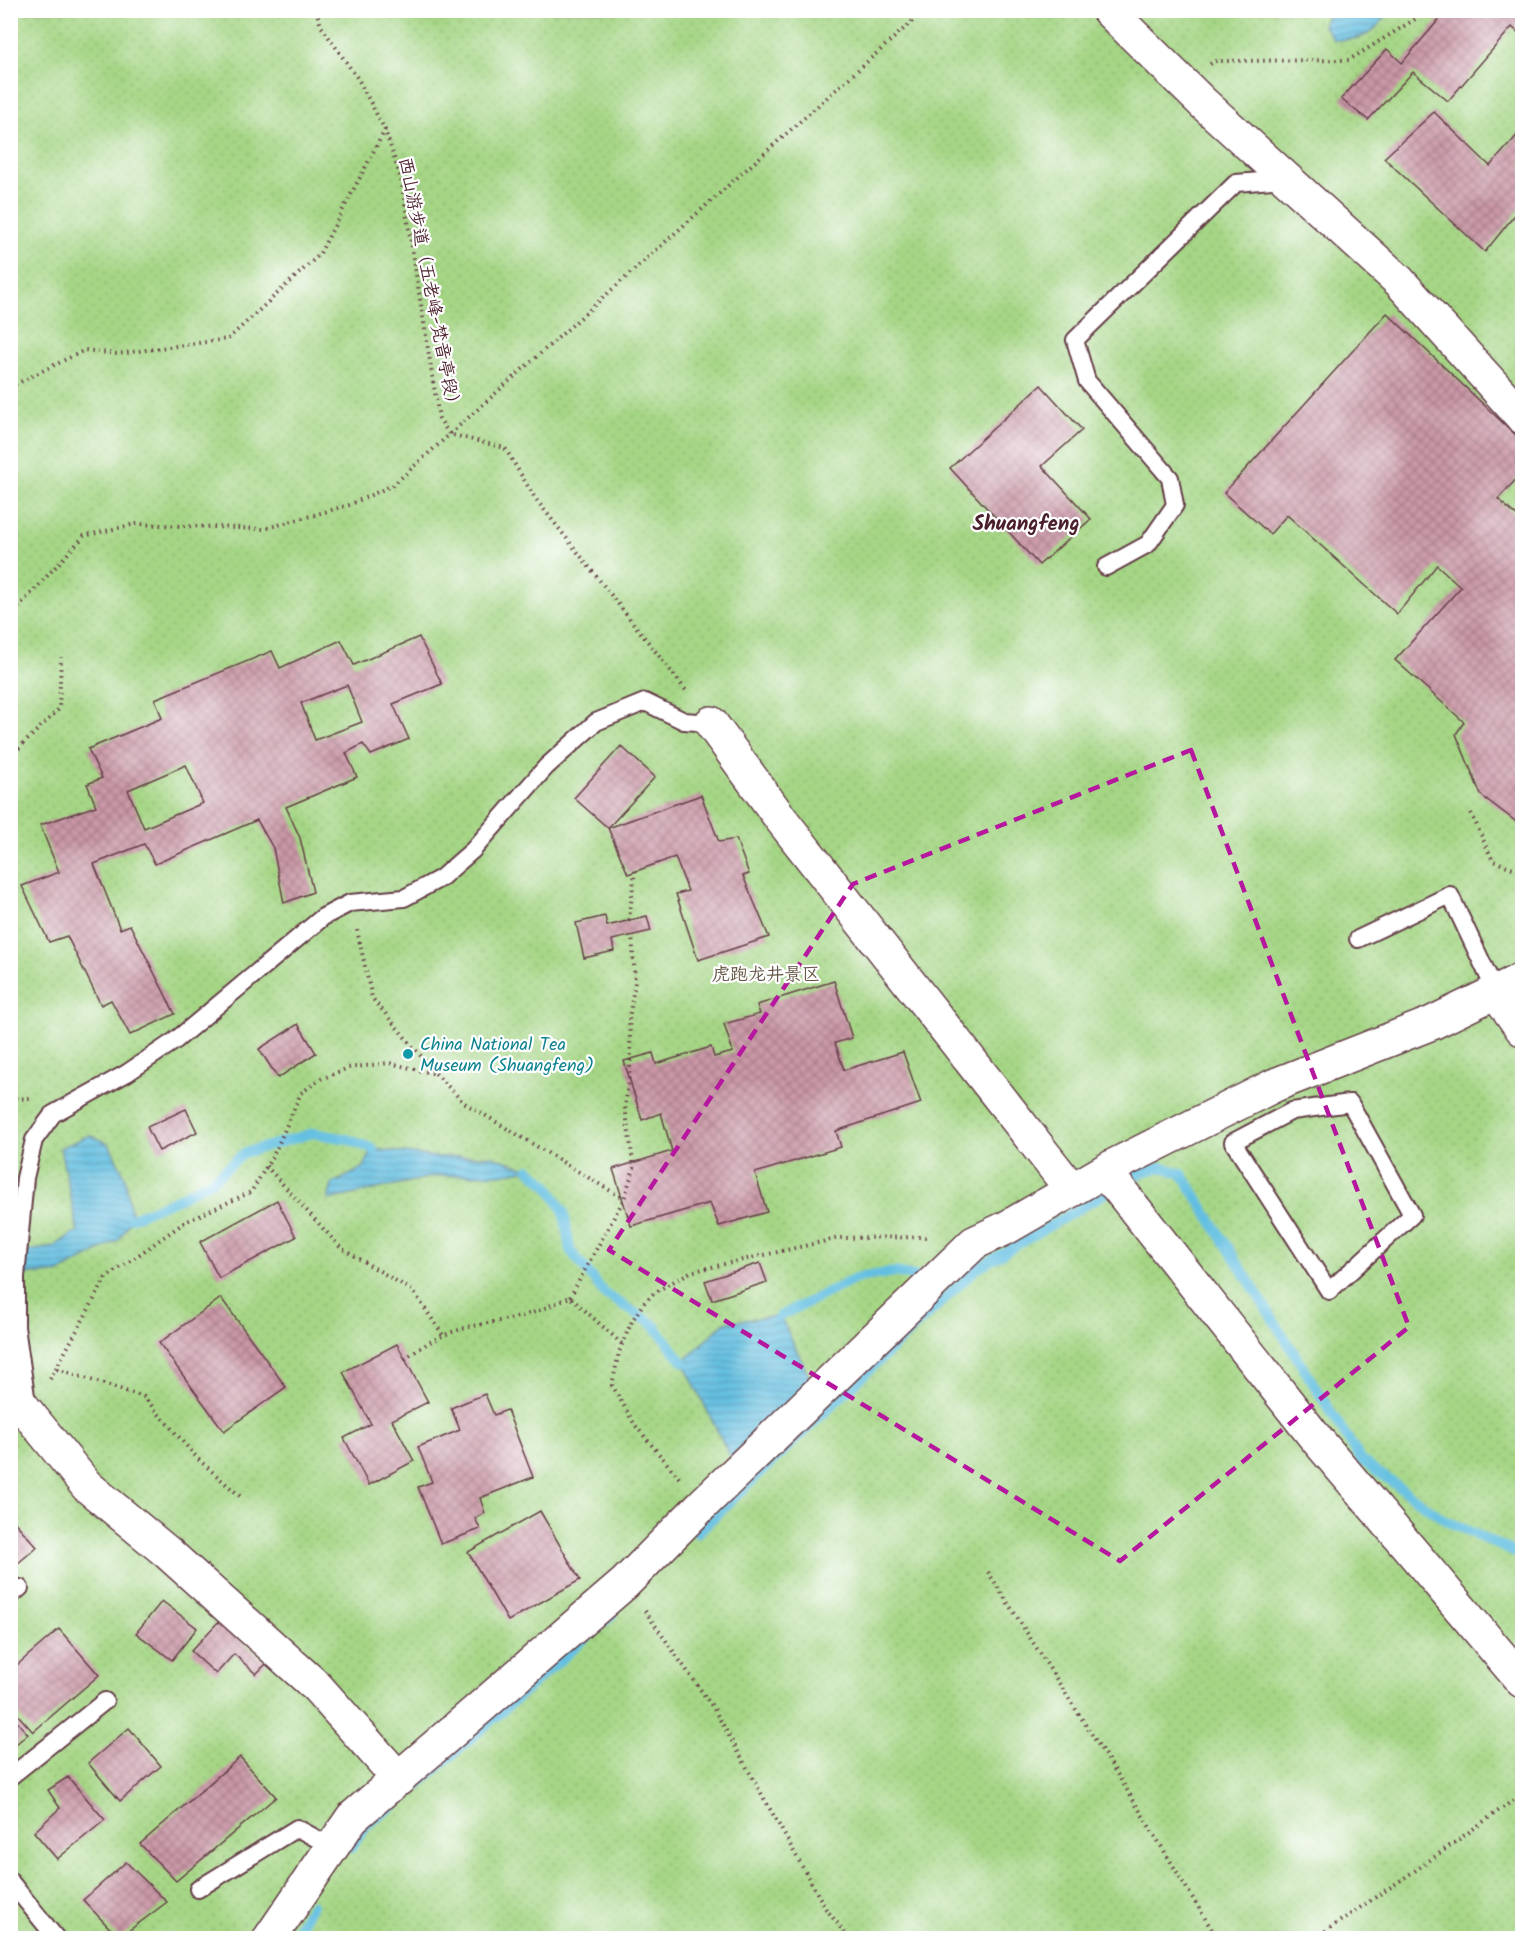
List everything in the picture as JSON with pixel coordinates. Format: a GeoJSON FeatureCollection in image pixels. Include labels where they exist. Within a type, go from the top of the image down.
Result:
{"type":"FeatureCollection","features":[{"type":"Feature","properties":{"kind":"street"},"geometry":{"type":"LineString","coordinates":[[1123,17],[1182,82],[1399,281],[1522,417]]}},
{"type":"Feature","properties":{"kind":"street"},"geometry":{"type":"LineString","coordinates":[[711,723],[788,828],[1103,1186],[1522,1681]]}},
{"type":"Feature","properties":{"kind":"street"},"geometry":{"type":"LineString","coordinates":[[270,1938],[352,1818],[625,1583],[702,1505],[974,1243],[1103,1186],[1509,986],[1522,1029]]}},
{"type":"Feature","properties":{"kind":"street"},"geometry":{"type":"LineString","coordinates":[[19,1402],[87,1486],[168,1552],[317,1687],[399,1779]]}},
{"type":"Feature","properties":{"kind":"lane"},"geometry":{"type":"LineString","coordinates":[[1106,567],[1148,544],[1175,505],[1170,478],[1087,381],[1075,340],[1236,183],[1286,178]]}},
{"type":"Feature","properties":{"kind":"lane"},"geometry":{"type":"LineString","coordinates":[[19,1402],[16,1276],[25,1178],[33,1140],[53,1114],[127,1073],[176,1040],[323,917],[350,903],[404,898],[441,878],[473,850],[546,767],[596,722],[645,702],[684,721],[711,723]]}},
{"type":"Feature","properties":{"kind":"lane"},"geometry":{"type":"LineString","coordinates":[[1358,939],[1450,895],[1509,986]]}},
{"type":"Feature","properties":{"kind":"lane"},"geometry":{"type":"LineString","coordinates":[[1283,1098],[1350,1103],[1412,1215],[1329,1291],[1233,1142],[1283,1098]]}},
{"type":"Feature","properties":{"kind":"lane"},"geometry":{"type":"LineString","coordinates":[[10,1777],[105,1701]]}},
{"type":"Feature","properties":{"kind":"lane"},"geometry":{"type":"LineString","coordinates":[[198,1889],[297,1828],[332,1847]]}},
{"type":"Feature","properties":{"kind":"lane"},"geometry":{"type":"LineString","coordinates":[[10,1881],[56,1938]]}},
{"type":"Feature","properties":{"kind":"path","name":"西山游步道（五老峰-梵音亭段）"},"geometry":{"type":"LineString","coordinates":[[316,10],[321,26],[358,79],[385,130],[401,179],[439,418],[449,434],[505,448],[535,498],[711,723]]}},
{"type":"Feature","properties":{"kind":"path"},"geometry":{"type":"LineString","coordinates":[[10,616],[84,536],[135,524],[264,529],[349,505],[393,485],[925,10]]}},
{"type":"Feature","properties":{"kind":"path"},"geometry":{"type":"LineString","coordinates":[[1182,82],[1215,61],[1349,60],[1408,24],[1424,10]]}},
{"type":"Feature","properties":{"kind":"path"},"geometry":{"type":"LineString","coordinates":[[10,387],[85,350],[117,354],[228,339],[319,255],[385,130]]}},
{"type":"Feature","properties":{"kind":"path"},"geometry":{"type":"LineString","coordinates":[[10,757],[59,709],[61,657]]}},
{"type":"Feature","properties":{"kind":"path"},"geometry":{"type":"LineString","coordinates":[[1471,813],[1493,861],[1522,871]]}},
{"type":"Feature","properties":{"kind":"path"},"geometry":{"type":"LineString","coordinates":[[629,920],[635,871]]}},
{"type":"Feature","properties":{"kind":"path"},"geometry":{"type":"LineString","coordinates":[[350,903],[372,998],[436,1074],[463,1102],[624,1199]]}},
{"type":"Feature","properties":{"kind":"path"},"geometry":{"type":"LineString","coordinates":[[405,1359],[425,1343],[460,1327],[524,1316],[570,1297],[624,1199],[634,1168],[624,1107],[632,1059],[629,1018],[635,982],[632,936]]}},
{"type":"Feature","properties":{"kind":"path"},"geometry":{"type":"LineString","coordinates":[[19,1402],[57,1369],[106,1278],[184,1222],[250,1192],[292,1119],[301,1093],[321,1078],[348,1068],[389,1063],[436,1074]]}},
{"type":"Feature","properties":{"kind":"path"},"geometry":{"type":"LineString","coordinates":[[266,1166],[341,1248],[413,1291],[443,1335]]}},
{"type":"Feature","properties":{"kind":"path"},"geometry":{"type":"LineString","coordinates":[[702,1505],[635,1425],[612,1385],[622,1344],[632,1321],[643,1304],[654,1293],[690,1272],[839,1238],[942,1237],[974,1243]]}},
{"type":"Feature","properties":{"kind":"path"},"geometry":{"type":"LineString","coordinates":[[570,1297],[622,1344]]}},
{"type":"Feature","properties":{"kind":"path"},"geometry":{"type":"LineString","coordinates":[[57,1369],[144,1397],[198,1459],[242,1498]]}},
{"type":"Feature","properties":{"kind":"path"},"geometry":{"type":"LineString","coordinates":[[988,1572],[1217,1938]]}},
{"type":"Feature","properties":{"kind":"path"},"geometry":{"type":"LineString","coordinates":[[625,1583],[714,1709],[826,1909],[849,1938]]}},
{"type":"Feature","properties":{"kind":"path"},"geometry":{"type":"LineString","coordinates":[[1315,1938],[1522,1794]]}},
{"type":"Feature","properties":{"kind":"path"},"geometry":{"type":"LineString","coordinates":[[1322,1934],[1326,1938]]}},
{"type":"Feature","properties":{"kind":"highlighted area"},"geometry":{"type":"Polygon","coordinates":[[[1191,750],[1409,1327],[1120,1561],[609,1250],[853,884],[1191,750]]]}},
{"type":"Feature","properties":{"kind":"green space","name":"虎跑龙井景区"},"geometry":{"type":"Polygon","coordinates":[[[11,11],[1522,11],[1522,1938],[11,1938],[11,11]]]}},
{"type":"Feature","properties":{"kind":"water"},"geometry":{"type":"Polygon","coordinates":[[[1329,10],[1390,11],[1373,31],[1353,39],[1334,40],[1323,25],[1329,10]]]}},
{"type":"Feature","properties":{"kind":"water"},"geometry":{"type":"Polygon","coordinates":[[[90,1135],[109,1144],[125,1177],[132,1218],[119,1240],[58,1273],[11,1275],[11,1254],[53,1247],[78,1231],[60,1148],[90,1135]]]}},
{"type":"Feature","properties":{"kind":"water"},"geometry":{"type":"Polygon","coordinates":[[[373,1149],[436,1157],[492,1156],[529,1169],[500,1174],[435,1176],[328,1200],[332,1184],[363,1168],[373,1149]]]}},
{"type":"Feature","properties":{"kind":"water"},"geometry":{"type":"Polygon","coordinates":[[[780,1316],[812,1382],[731,1458],[683,1362],[725,1322],[780,1316]]]}},
{"type":"Feature","properties":{"kind":"building"},"geometry":{"type":"Polygon","coordinates":[[[1447,10],[1522,10],[1522,36],[1512,27],[1448,101],[1413,72],[1368,120],[1341,99],[1387,49],[1402,63],[1447,10]]]}},
{"type":"Feature","properties":{"kind":"building"},"geometry":{"type":"Polygon","coordinates":[[[1434,112],[1490,166],[1522,130],[1522,206],[1485,252],[1384,158],[1434,112]]]}},
{"type":"Feature","properties":{"kind":"building"},"geometry":{"type":"Polygon","coordinates":[[[1387,313],[1522,441],[1522,473],[1498,499],[1522,521],[1522,819],[1519,824],[1481,795],[1456,734],[1464,722],[1395,660],[1461,587],[1437,565],[1397,614],[1287,515],[1270,534],[1224,493],[1387,313]]]}},
{"type":"Feature","properties":{"kind":"building"},"geometry":{"type":"Polygon","coordinates":[[[1041,385],[1082,430],[1042,466],[1091,519],[1039,565],[950,468],[1041,385]]]}},
{"type":"Feature","properties":{"kind":"building"},"geometry":{"type":"Polygon","coordinates":[[[419,637],[442,684],[393,704],[409,739],[371,755],[363,744],[346,753],[357,777],[286,807],[300,838],[313,892],[284,903],[273,848],[257,820],[155,864],[144,844],[94,864],[120,929],[130,925],[175,1014],[130,1035],[111,1000],[101,1005],[67,936],[49,942],[22,886],[59,872],[40,825],[96,806],[87,784],[102,778],[88,749],[162,718],[155,699],[272,651],[280,668],[341,640],[354,665],[419,637]],[[347,685],[301,703],[315,740],[362,722],[347,685]],[[186,765],[128,790],[144,828],[203,803],[186,765]]]}},
{"type":"Feature","properties":{"kind":"building"},"geometry":{"type":"Polygon","coordinates":[[[621,746],[655,777],[608,828],[574,798],[621,746]]]}},
{"type":"Feature","properties":{"kind":"building"},"geometry":{"type":"Polygon","coordinates":[[[701,795],[719,842],[736,839],[749,874],[743,876],[769,937],[698,960],[676,894],[688,891],[675,857],[628,874],[608,828],[701,795]]]}},
{"type":"Feature","properties":{"kind":"building"},"geometry":{"type":"Polygon","coordinates":[[[605,916],[607,926],[647,916],[651,931],[612,940],[614,951],[584,958],[576,923],[605,916]]]}},
{"type":"Feature","properties":{"kind":"building"},"geometry":{"type":"Polygon","coordinates":[[[834,981],[852,1038],[835,1043],[844,1070],[903,1052],[921,1103],[836,1131],[841,1147],[755,1173],[767,1212],[719,1226],[710,1203],[631,1226],[613,1169],[672,1151],[661,1113],[642,1120],[624,1061],[653,1053],[656,1064],[711,1047],[714,1057],[733,1052],[724,1024],[760,1014],[757,1005],[834,981]]]}},
{"type":"Feature","properties":{"kind":"building"},"geometry":{"type":"Polygon","coordinates":[[[298,1024],[316,1053],[278,1078],[259,1049],[298,1024]]]}},
{"type":"Feature","properties":{"kind":"building"},"geometry":{"type":"Polygon","coordinates":[[[186,1109],[197,1132],[159,1151],[147,1127],[186,1109]]]}},
{"type":"Feature","properties":{"kind":"building"},"geometry":{"type":"Polygon","coordinates":[[[277,1200],[296,1237],[219,1278],[200,1242],[277,1200]]]}},
{"type":"Feature","properties":{"kind":"building"},"geometry":{"type":"Polygon","coordinates":[[[760,1263],[767,1282],[712,1300],[705,1281],[760,1263]]]}},
{"type":"Feature","properties":{"kind":"building"},"geometry":{"type":"Polygon","coordinates":[[[221,1298],[286,1387],[224,1431],[159,1343],[221,1298]]]}},
{"type":"Feature","properties":{"kind":"building"},"geometry":{"type":"Polygon","coordinates":[[[397,1344],[428,1402],[392,1420],[414,1461],[369,1485],[344,1438],[371,1424],[343,1372],[397,1344]]]}},
{"type":"Feature","properties":{"kind":"building"},"geometry":{"type":"Polygon","coordinates":[[[485,1394],[494,1415],[507,1410],[533,1477],[480,1498],[485,1513],[475,1518],[480,1529],[441,1544],[418,1487],[432,1482],[418,1447],[460,1430],[451,1408],[485,1394]]]}},
{"type":"Feature","properties":{"kind":"building"},"geometry":{"type":"Polygon","coordinates":[[[540,1511],[580,1580],[508,1621],[468,1552],[540,1511]]]}},
{"type":"Feature","properties":{"kind":"building"},"geometry":{"type":"Polygon","coordinates":[[[10,1517],[37,1547],[10,1570],[10,1517]]]}},
{"type":"Feature","properties":{"kind":"building"},"geometry":{"type":"Polygon","coordinates":[[[162,1601],[197,1628],[172,1660],[136,1633],[162,1601]]]}},
{"type":"Feature","properties":{"kind":"building"},"geometry":{"type":"Polygon","coordinates":[[[220,1620],[267,1663],[256,1674],[234,1654],[216,1674],[191,1651],[220,1620]]]}},
{"type":"Feature","properties":{"kind":"building"},"geometry":{"type":"Polygon","coordinates":[[[59,1629],[99,1675],[33,1732],[10,1706],[10,1671],[59,1629]]]}},
{"type":"Feature","properties":{"kind":"building"},"geometry":{"type":"Polygon","coordinates":[[[10,1714],[28,1734],[10,1749],[10,1714]]]}},
{"type":"Feature","properties":{"kind":"building"},"geometry":{"type":"Polygon","coordinates":[[[129,1728],[161,1766],[120,1801],[88,1763],[129,1728]]]}},
{"type":"Feature","properties":{"kind":"building"},"geometry":{"type":"Polygon","coordinates":[[[240,1757],[276,1797],[176,1881],[140,1844],[240,1757]]]}},
{"type":"Feature","properties":{"kind":"building"},"geometry":{"type":"Polygon","coordinates":[[[68,1777],[105,1820],[57,1859],[34,1832],[60,1808],[48,1790],[68,1777]]]}},
{"type":"Feature","properties":{"kind":"building"},"geometry":{"type":"Polygon","coordinates":[[[126,1862],[167,1902],[119,1938],[83,1900],[126,1862]]]}},
{"type":"Feature","properties":{"kind":"waterway"},"geometry":{"type":"LineString","coordinates":[[132,1218],[177,1199],[214,1179],[244,1153],[313,1133],[347,1139],[373,1149]]}},
{"type":"Feature","properties":{"kind":"waterway"},"geometry":{"type":"LineString","coordinates":[[697,1533],[976,1269],[1142,1172],[1163,1167],[1182,1174],[1361,1460],[1445,1520],[1522,1556]]}},
{"type":"Feature","properties":{"kind":"waterway"},"geometry":{"type":"LineString","coordinates":[[529,1169],[548,1186],[564,1212],[570,1250],[605,1294],[653,1324],[683,1362]]}},
{"type":"Feature","properties":{"kind":"waterway"},"geometry":{"type":"LineString","coordinates":[[780,1316],[857,1278],[895,1272],[928,1279]]}},
{"type":"Feature","properties":{"kind":"waterway"},"geometry":{"type":"LineString","coordinates":[[351,1848],[366,1826],[403,1798],[612,1615]]}},
{"type":"Feature","properties":{"kind":"waterway"},"geometry":{"type":"LineString","coordinates":[[292,1938],[312,1905]]}},
{"type":"Feature","properties":{"kind":"place","name":"China National Tea Museum (Shuangfeng)"},"geometry":{"type":"Point","coordinates":[408,1054]}},
{"type":"Feature","properties":{"kind":"district","name":"Shuangfeng"},"geometry":{"type":"Point","coordinates":[1026,523]}}]}
